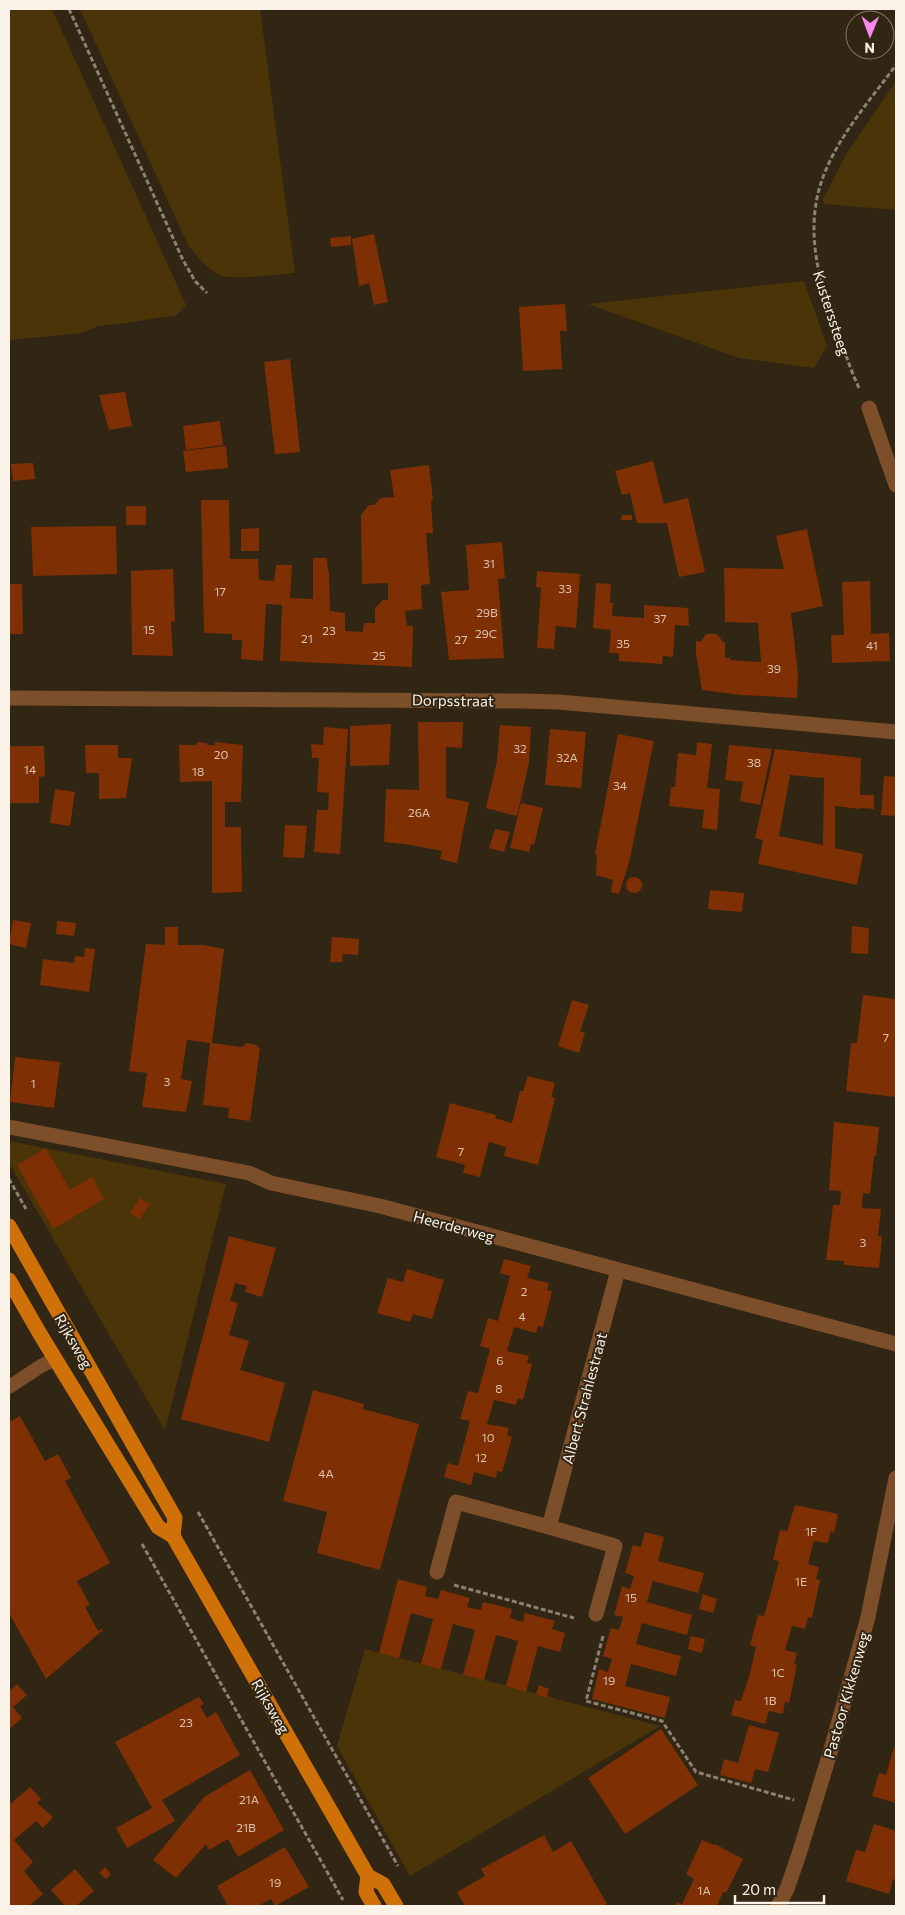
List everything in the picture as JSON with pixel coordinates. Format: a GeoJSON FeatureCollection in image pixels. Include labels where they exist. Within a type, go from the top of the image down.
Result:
{"type":"FeatureCollection","features":[{"type":"Feature","properties":{"kind":"main road","name":"Rijksweg"},"geometry":{"type":"LineString","coordinates":[[9,1226],[175,1518],[173,1536]]}},
{"type":"Feature","properties":{"kind":"main road","name":"Rijksweg"},"geometry":{"type":"LineString","coordinates":[[9,1280],[158,1527],[173,1536],[368,1876],[383,1884],[396,1906]]}},
{"type":"Feature","properties":{"kind":"main road","name":"Rijksweg"},"geometry":{"type":"LineString","coordinates":[[368,1876],[366,1892],[374,1906]]}},
{"type":"Feature","properties":{"kind":"street"},"geometry":{"type":"LineString","coordinates":[[869,408],[896,485]]}},
{"type":"Feature","properties":{"kind":"street","name":"Dorpsstraat"},"geometry":{"type":"LineString","coordinates":[[9,698],[560,702],[896,732]]}},
{"type":"Feature","properties":{"kind":"street","name":"Heerderweg"},"geometry":{"type":"LineString","coordinates":[[9,1127],[249,1173],[271,1183],[380,1206],[896,1344]]}},
{"type":"Feature","properties":{"kind":"street","name":"Albert Strahlestraat"},"geometry":{"type":"LineString","coordinates":[[550,1526],[618,1270]]}},
{"type":"Feature","properties":{"kind":"street","name":"Pastoor Kikkenweg"},"geometry":{"type":"LineString","coordinates":[[778,1906],[794,1871],[830,1753],[868,1617],[896,1478]]}},
{"type":"Feature","properties":{"kind":"street"},"geometry":{"type":"LineString","coordinates":[[441,1578],[456,1502],[550,1526],[615,1546],[600,1621]]}},
{"type":"Feature","properties":{"kind":"lane"},"geometry":{"type":"LineString","coordinates":[[9,1387],[55,1359]]}},
{"type":"Feature","properties":{"kind":"path"},"geometry":{"type":"LineString","coordinates":[[69,9],[183,260],[195,281],[207,293]]}},
{"type":"Feature","properties":{"kind":"path","name":"Kusterssteeg"},"geometry":{"type":"LineString","coordinates":[[869,408],[855,380],[822,291],[814,256],[814,219],[824,174],[841,140],[896,65]]}},
{"type":"Feature","properties":{"kind":"path"},"geometry":{"type":"LineString","coordinates":[[9,1179],[28,1212]]}},
{"type":"Feature","properties":{"kind":"path"},"geometry":{"type":"LineString","coordinates":[[194,1504],[402,1874]]}},
{"type":"Feature","properties":{"kind":"path"},"geometry":{"type":"LineString","coordinates":[[137,1536],[347,1906]]}},
{"type":"Feature","properties":{"kind":"path"},"geometry":{"type":"LineString","coordinates":[[441,1578],[576,1619]]}},
{"type":"Feature","properties":{"kind":"path"},"geometry":{"type":"LineString","coordinates":[[600,1621],[586,1701],[662,1721],[696,1772],[814,1806]]}},
{"type":"Feature","properties":{"kind":"shaded area"},"geometry":{"type":"Polygon","coordinates":[[[9,9],[52,9],[186,305],[177,315],[98,326],[82,333],[9,340],[9,9]]]}},
{"type":"Feature","properties":{"kind":"shaded area"},"geometry":{"type":"Polygon","coordinates":[[[80,9],[260,9],[295,273],[246,277],[222,276],[207,267],[191,249],[80,9]]]}},
{"type":"Feature","properties":{"kind":"shaded area"},"geometry":{"type":"Polygon","coordinates":[[[896,81],[896,210],[824,204],[823,199],[847,153],[896,81]]]}},
{"type":"Feature","properties":{"kind":"shaded area"},"geometry":{"type":"Polygon","coordinates":[[[804,281],[827,346],[814,368],[739,358],[588,304],[804,281]]]}},
{"type":"Feature","properties":{"kind":"shaded area"},"geometry":{"type":"Polygon","coordinates":[[[9,1141],[226,1184],[165,1430],[9,1163],[9,1141]]]}},
{"type":"Feature","properties":{"kind":"shaded area"},"geometry":{"type":"Polygon","coordinates":[[[365,1649],[660,1726],[410,1876],[337,1746],[365,1649]]]}},
{"type":"Feature","properties":{"kind":"building"},"geometry":{"type":"Polygon","coordinates":[[[374,234],[388,302],[374,305],[369,283],[359,286],[352,239],[374,234]]]}},
{"type":"Feature","properties":{"kind":"building"},"geometry":{"type":"Polygon","coordinates":[[[351,236],[351,245],[331,247],[330,238],[351,236]]]}},
{"type":"Feature","properties":{"kind":"building"},"geometry":{"type":"Polygon","coordinates":[[[565,304],[567,331],[560,331],[562,369],[523,371],[519,307],[565,304]]]}},
{"type":"Feature","properties":{"kind":"building"},"geometry":{"type":"Polygon","coordinates":[[[290,359],[300,452],[275,454],[264,362],[290,359]]]}},
{"type":"Feature","properties":{"kind":"building"},"geometry":{"type":"Polygon","coordinates":[[[125,392],[132,426],[109,430],[99,395],[125,392]]]}},
{"type":"Feature","properties":{"kind":"building"},"geometry":{"type":"Polygon","coordinates":[[[220,421],[223,445],[186,450],[183,426],[220,421]]]}},
{"type":"Feature","properties":{"kind":"building"},"geometry":{"type":"Polygon","coordinates":[[[226,446],[228,468],[186,472],[183,451],[226,446]]]}},
{"type":"Feature","properties":{"kind":"building"},"geometry":{"type":"Polygon","coordinates":[[[653,461],[664,504],[688,498],[705,572],[679,577],[667,523],[637,523],[630,493],[622,495],[615,471],[653,461]]]}},
{"type":"Feature","properties":{"kind":"building"},"geometry":{"type":"Polygon","coordinates":[[[33,463],[35,479],[13,481],[11,464],[33,463]]]}},
{"type":"Feature","properties":{"kind":"building"},"geometry":{"type":"Polygon","coordinates":[[[429,465],[433,500],[431,500],[433,533],[426,533],[430,584],[421,585],[422,609],[405,611],[407,626],[413,626],[412,667],[280,661],[282,605],[266,604],[263,661],[241,659],[242,640],[232,640],[232,634],[204,633],[201,500],[229,500],[230,559],[258,559],[259,580],[274,581],[276,565],[292,565],[290,598],[313,599],[313,558],[327,558],[330,611],[345,613],[345,631],[363,632],[364,623],[375,623],[375,608],[383,600],[388,600],[388,583],[362,584],[361,515],[369,505],[374,505],[381,498],[394,497],[390,470],[429,465]]]}},
{"type":"Feature","properties":{"kind":"building"},"geometry":{"type":"Polygon","coordinates":[[[126,506],[146,506],[146,525],[126,525],[126,506]]]}},
{"type":"Feature","properties":{"kind":"building"},"geometry":{"type":"Polygon","coordinates":[[[622,515],[632,515],[632,520],[621,520],[622,515]]]}},
{"type":"Feature","properties":{"kind":"building"},"geometry":{"type":"Polygon","coordinates":[[[116,526],[117,574],[33,576],[31,527],[116,526]]]}},
{"type":"Feature","properties":{"kind":"building"},"geometry":{"type":"Polygon","coordinates":[[[259,528],[259,551],[241,551],[241,529],[259,528]]]}},
{"type":"Feature","properties":{"kind":"building"},"geometry":{"type":"Polygon","coordinates":[[[807,529],[823,606],[791,613],[798,674],[797,698],[742,695],[702,690],[696,641],[700,642],[706,634],[717,634],[725,642],[725,658],[761,662],[758,623],[725,622],[724,568],[784,569],[776,536],[807,529]]]}},
{"type":"Feature","properties":{"kind":"building"},"geometry":{"type":"Polygon","coordinates":[[[502,542],[505,578],[498,579],[504,658],[449,660],[441,592],[469,590],[466,545],[502,542]]]}},
{"type":"Feature","properties":{"kind":"building"},"geometry":{"type":"Polygon","coordinates":[[[173,569],[175,621],[171,622],[173,656],[132,655],[131,571],[173,569]]]}},
{"type":"Feature","properties":{"kind":"building"},"geometry":{"type":"Polygon","coordinates":[[[537,571],[580,574],[576,628],[556,626],[554,649],[537,648],[541,588],[536,587],[537,571]]]}},
{"type":"Feature","properties":{"kind":"building"},"geometry":{"type":"Polygon","coordinates":[[[870,581],[871,634],[889,633],[890,661],[832,663],[831,635],[844,635],[842,582],[870,581]]]}},
{"type":"Feature","properties":{"kind":"building"},"geometry":{"type":"Polygon","coordinates":[[[596,583],[611,584],[610,603],[613,603],[612,616],[644,618],[644,605],[688,608],[689,626],[675,625],[673,657],[663,656],[662,664],[619,661],[619,653],[609,653],[611,630],[593,628],[596,583]]]}},
{"type":"Feature","properties":{"kind":"building"},"geometry":{"type":"Polygon","coordinates":[[[9,584],[22,584],[23,634],[9,634],[9,584]]]}},
{"type":"Feature","properties":{"kind":"building"},"geometry":{"type":"Polygon","coordinates":[[[418,722],[463,722],[462,748],[446,747],[446,798],[469,802],[457,863],[440,859],[442,851],[384,842],[386,789],[419,790],[418,722]]]}},
{"type":"Feature","properties":{"kind":"building"},"geometry":{"type":"Polygon","coordinates":[[[391,724],[389,765],[350,766],[350,726],[391,724]]]}},
{"type":"Feature","properties":{"kind":"building"},"geometry":{"type":"Polygon","coordinates":[[[500,725],[531,727],[529,763],[517,816],[486,808],[497,761],[500,725]]]}},
{"type":"Feature","properties":{"kind":"building"},"geometry":{"type":"Polygon","coordinates":[[[324,727],[348,729],[340,854],[314,852],[317,810],[328,810],[329,793],[317,792],[319,758],[312,758],[311,744],[323,745],[324,727]]]}},
{"type":"Feature","properties":{"kind":"building"},"geometry":{"type":"Polygon","coordinates":[[[550,729],[586,732],[581,788],[545,785],[550,729]]]}},
{"type":"Feature","properties":{"kind":"building"},"geometry":{"type":"Polygon","coordinates":[[[618,734],[654,741],[629,863],[619,894],[611,892],[613,880],[596,875],[597,855],[595,854],[618,734]]]}},
{"type":"Feature","properties":{"kind":"building"},"geometry":{"type":"Polygon","coordinates":[[[197,742],[207,743],[207,745],[215,745],[215,742],[243,745],[241,802],[225,802],[225,827],[241,827],[242,892],[212,893],[212,781],[180,782],[179,745],[197,745],[197,742]]]}},
{"type":"Feature","properties":{"kind":"building"},"geometry":{"type":"Polygon","coordinates":[[[697,742],[712,744],[707,788],[720,789],[717,830],[702,828],[704,810],[669,806],[671,787],[675,787],[678,753],[696,755],[697,742]]]}},
{"type":"Feature","properties":{"kind":"building"},"geometry":{"type":"Polygon","coordinates":[[[85,745],[118,745],[118,758],[132,758],[126,798],[99,799],[99,773],[86,773],[85,745]]]}},
{"type":"Feature","properties":{"kind":"building"},"geometry":{"type":"Polygon","coordinates":[[[729,745],[772,749],[760,805],[740,801],[743,782],[725,780],[729,745]]]}},
{"type":"Feature","properties":{"kind":"building"},"geometry":{"type":"Polygon","coordinates":[[[9,746],[44,746],[45,776],[39,777],[39,803],[9,803],[9,746]]]}},
{"type":"Feature","properties":{"kind":"building"},"geometry":{"type":"Polygon","coordinates":[[[775,749],[861,758],[860,795],[874,795],[874,809],[835,806],[835,848],[863,854],[857,885],[758,864],[763,840],[755,838],[775,749]],[[790,775],[779,836],[823,845],[824,778],[790,775]]]}},
{"type":"Feature","properties":{"kind":"building"},"geometry":{"type":"Polygon","coordinates":[[[884,776],[896,777],[896,816],[881,815],[884,776]]]}},
{"type":"Feature","properties":{"kind":"building"},"geometry":{"type":"Polygon","coordinates":[[[55,789],[75,792],[70,826],[50,823],[55,789]]]}},
{"type":"Feature","properties":{"kind":"building"},"geometry":{"type":"Polygon","coordinates":[[[521,803],[543,808],[534,845],[531,844],[529,852],[510,848],[521,803]]]}},
{"type":"Feature","properties":{"kind":"building"},"geometry":{"type":"Polygon","coordinates":[[[285,825],[307,826],[304,858],[283,857],[285,825]]]}},
{"type":"Feature","properties":{"kind":"building"},"geometry":{"type":"Polygon","coordinates":[[[495,829],[510,832],[504,852],[489,848],[495,829]]]}},
{"type":"Feature","properties":{"kind":"building"},"geometry":{"type":"Polygon","coordinates":[[[634,877],[642,885],[634,893],[626,885],[634,877]]]}},
{"type":"Feature","properties":{"kind":"building"},"geometry":{"type":"Polygon","coordinates":[[[710,890],[744,893],[742,912],[708,909],[710,890]]]}},
{"type":"Feature","properties":{"kind":"building"},"geometry":{"type":"Polygon","coordinates":[[[13,920],[31,923],[26,948],[9,944],[13,920]]]}},
{"type":"Feature","properties":{"kind":"building"},"geometry":{"type":"Polygon","coordinates":[[[57,921],[76,923],[74,936],[56,934],[57,921]]]}},
{"type":"Feature","properties":{"kind":"building"},"geometry":{"type":"Polygon","coordinates":[[[852,926],[869,928],[868,954],[851,953],[852,926]]]}},
{"type":"Feature","properties":{"kind":"building"},"geometry":{"type":"Polygon","coordinates":[[[165,927],[178,927],[178,945],[203,945],[224,949],[212,1043],[242,1047],[247,1043],[256,1045],[260,1049],[250,1121],[228,1118],[229,1108],[203,1105],[210,1043],[187,1040],[181,1079],[192,1081],[186,1112],[142,1107],[147,1073],[129,1071],[146,944],[165,945],[165,927]]]}},
{"type":"Feature","properties":{"kind":"building"},"geometry":{"type":"Polygon","coordinates":[[[332,937],[359,939],[358,955],[343,954],[342,962],[330,962],[332,937]]]}},
{"type":"Feature","properties":{"kind":"building"},"geometry":{"type":"Polygon","coordinates":[[[85,948],[95,949],[89,992],[40,985],[43,959],[74,963],[75,956],[84,957],[85,948]]]}},
{"type":"Feature","properties":{"kind":"building"},"geometry":{"type":"Polygon","coordinates":[[[863,995],[896,999],[896,1097],[846,1091],[851,1043],[857,1043],[863,995]]]}},
{"type":"Feature","properties":{"kind":"building"},"geometry":{"type":"Polygon","coordinates":[[[572,1000],[589,1005],[580,1031],[585,1033],[579,1053],[558,1046],[572,1000]]]}},
{"type":"Feature","properties":{"kind":"building"},"geometry":{"type":"Polygon","coordinates":[[[15,1057],[60,1062],[54,1108],[10,1102],[15,1057]]]}},
{"type":"Feature","properties":{"kind":"building"},"geometry":{"type":"Polygon","coordinates":[[[528,1076],[555,1083],[551,1097],[555,1098],[538,1165],[504,1156],[506,1147],[489,1142],[480,1177],[463,1173],[465,1165],[436,1157],[450,1103],[496,1115],[495,1118],[512,1123],[520,1091],[523,1091],[528,1076]]]}},
{"type":"Feature","properties":{"kind":"building"},"geometry":{"type":"Polygon","coordinates":[[[834,1122],[879,1127],[870,1194],[863,1193],[862,1208],[881,1209],[878,1236],[882,1237],[879,1268],[844,1265],[844,1261],[826,1260],[833,1205],[840,1205],[841,1191],[829,1190],[834,1122]]]}},
{"type":"Feature","properties":{"kind":"building"},"geometry":{"type":"Polygon","coordinates":[[[46,1148],[70,1190],[92,1177],[104,1199],[53,1229],[17,1165],[46,1148]]]}},
{"type":"Feature","properties":{"kind":"building"},"geometry":{"type":"Polygon","coordinates":[[[140,1198],[150,1204],[140,1219],[130,1213],[140,1198]]]}},
{"type":"Feature","properties":{"kind":"building"},"geometry":{"type":"Polygon","coordinates":[[[229,1236],[276,1248],[262,1297],[245,1292],[247,1286],[235,1283],[230,1301],[238,1303],[229,1335],[249,1341],[240,1370],[285,1383],[269,1442],[181,1419],[229,1236]]]}},
{"type":"Feature","properties":{"kind":"building"},"geometry":{"type":"Polygon","coordinates":[[[504,1259],[531,1266],[527,1278],[549,1283],[547,1290],[552,1291],[543,1327],[538,1326],[536,1333],[514,1327],[507,1351],[529,1356],[527,1363],[532,1364],[523,1400],[518,1398],[516,1405],[494,1400],[487,1424],[509,1428],[507,1435],[512,1437],[502,1472],[497,1471],[496,1478],[474,1472],[471,1485],[444,1477],[448,1463],[458,1466],[470,1421],[460,1419],[468,1391],[478,1393],[490,1349],[480,1346],[488,1318],[498,1321],[510,1276],[500,1273],[504,1259]]]}},
{"type":"Feature","properties":{"kind":"building"},"geometry":{"type":"Polygon","coordinates":[[[407,1269],[444,1280],[432,1319],[413,1314],[410,1322],[377,1313],[388,1278],[403,1282],[407,1269]]]}},
{"type":"Feature","properties":{"kind":"building"},"geometry":{"type":"Polygon","coordinates":[[[313,1390],[364,1404],[363,1409],[419,1424],[380,1570],[317,1553],[327,1512],[283,1501],[313,1390]]]}},
{"type":"Feature","properties":{"kind":"building"},"geometry":{"type":"Polygon","coordinates":[[[20,1416],[45,1461],[58,1454],[71,1478],[65,1481],[110,1563],[77,1581],[90,1605],[85,1607],[98,1631],[103,1630],[46,1679],[9,1613],[9,1422],[20,1416]]]}},
{"type":"Feature","properties":{"kind":"building"},"geometry":{"type":"Polygon","coordinates":[[[795,1505],[838,1514],[834,1533],[831,1531],[828,1543],[814,1541],[808,1564],[819,1567],[816,1579],[820,1580],[812,1618],[808,1617],[805,1629],[792,1626],[785,1650],[797,1653],[794,1664],[797,1665],[789,1703],[785,1702],[783,1714],[769,1711],[765,1724],[731,1715],[735,1700],[741,1701],[750,1673],[756,1647],[750,1645],[758,1615],[764,1616],[772,1588],[779,1561],[773,1560],[780,1530],[787,1531],[795,1505]]]}},
{"type":"Feature","properties":{"kind":"building"},"geometry":{"type":"Polygon","coordinates":[[[645,1532],[664,1537],[658,1561],[704,1573],[698,1593],[653,1581],[647,1602],[692,1615],[687,1635],[642,1623],[636,1644],[681,1656],[676,1676],[631,1664],[625,1686],[670,1697],[665,1718],[592,1699],[599,1669],[608,1672],[612,1659],[603,1656],[611,1628],[619,1630],[623,1617],[614,1615],[622,1586],[630,1589],[634,1576],[625,1573],[633,1545],[641,1547],[645,1532]]]}},
{"type":"Feature","properties":{"kind":"building"},"geometry":{"type":"Polygon","coordinates":[[[398,1579],[427,1587],[425,1596],[438,1599],[441,1590],[470,1598],[467,1607],[481,1610],[483,1602],[512,1609],[510,1618],[523,1622],[525,1613],[555,1621],[552,1629],[565,1633],[560,1652],[538,1646],[526,1692],[506,1686],[518,1641],[496,1635],[484,1680],[463,1675],[475,1630],[453,1624],[441,1669],[421,1664],[433,1619],[411,1613],[399,1658],[379,1653],[398,1579]]]}},
{"type":"Feature","properties":{"kind":"building"},"geometry":{"type":"Polygon","coordinates":[[[703,1594],[717,1599],[713,1613],[699,1609],[703,1594]]]}},
{"type":"Feature","properties":{"kind":"building"},"geometry":{"type":"Polygon","coordinates":[[[691,1636],[705,1639],[702,1653],[688,1649],[691,1636]]]}},
{"type":"Feature","properties":{"kind":"building"},"geometry":{"type":"Polygon","coordinates":[[[17,1684],[27,1695],[13,1707],[22,1718],[9,1729],[9,1692],[17,1684]]]}},
{"type":"Feature","properties":{"kind":"building"},"geometry":{"type":"Polygon","coordinates":[[[539,1685],[549,1689],[547,1698],[536,1694],[539,1685]]]}},
{"type":"Feature","properties":{"kind":"building"},"geometry":{"type":"Polygon","coordinates":[[[199,1697],[204,1704],[200,1706],[207,1718],[216,1712],[240,1755],[162,1800],[175,1821],[127,1848],[116,1828],[152,1808],[115,1742],[199,1697]]]}},
{"type":"Feature","properties":{"kind":"building"},"geometry":{"type":"Polygon","coordinates":[[[749,1725],[779,1733],[768,1772],[755,1769],[751,1783],[720,1775],[724,1759],[738,1763],[749,1725]]]}},
{"type":"Feature","properties":{"kind":"building"},"geometry":{"type":"Polygon","coordinates":[[[661,1729],[698,1785],[625,1834],[588,1778],[661,1729]]]}},
{"type":"Feature","properties":{"kind":"building"},"geometry":{"type":"Polygon","coordinates":[[[894,1747],[896,1748],[896,1803],[872,1796],[879,1773],[886,1775],[894,1747]]]}},
{"type":"Feature","properties":{"kind":"building"},"geometry":{"type":"Polygon","coordinates":[[[250,1770],[284,1830],[238,1857],[228,1839],[209,1850],[206,1844],[176,1878],[153,1860],[204,1797],[250,1770]]]}},
{"type":"Feature","properties":{"kind":"building"},"geometry":{"type":"Polygon","coordinates":[[[30,1787],[41,1799],[37,1803],[53,1817],[43,1828],[36,1821],[14,1840],[33,1862],[24,1871],[43,1894],[29,1906],[10,1906],[9,1805],[30,1787]]]}},
{"type":"Feature","properties":{"kind":"building"},"geometry":{"type":"Polygon","coordinates":[[[874,1824],[896,1831],[896,1880],[893,1879],[889,1894],[846,1881],[856,1850],[865,1852],[874,1824]]]}},
{"type":"Feature","properties":{"kind":"building"},"geometry":{"type":"Polygon","coordinates":[[[544,1835],[553,1852],[571,1841],[607,1904],[604,1906],[465,1906],[457,1892],[485,1876],[481,1869],[544,1835]]]}},
{"type":"Feature","properties":{"kind":"building"},"geometry":{"type":"Polygon","coordinates":[[[702,1840],[715,1844],[743,1859],[726,1893],[723,1892],[717,1906],[675,1906],[677,1902],[682,1904],[694,1879],[686,1874],[702,1840]]]}},
{"type":"Feature","properties":{"kind":"building"},"geometry":{"type":"Polygon","coordinates":[[[285,1847],[309,1887],[275,1906],[271,1899],[258,1906],[228,1906],[217,1886],[285,1847]]]}},
{"type":"Feature","properties":{"kind":"building"},"geometry":{"type":"Polygon","coordinates":[[[105,1867],[111,1874],[106,1879],[99,1873],[105,1867]]]}},
{"type":"Feature","properties":{"kind":"building"},"geometry":{"type":"Polygon","coordinates":[[[75,1869],[94,1891],[76,1906],[65,1906],[51,1890],[75,1869]]]}}]}
